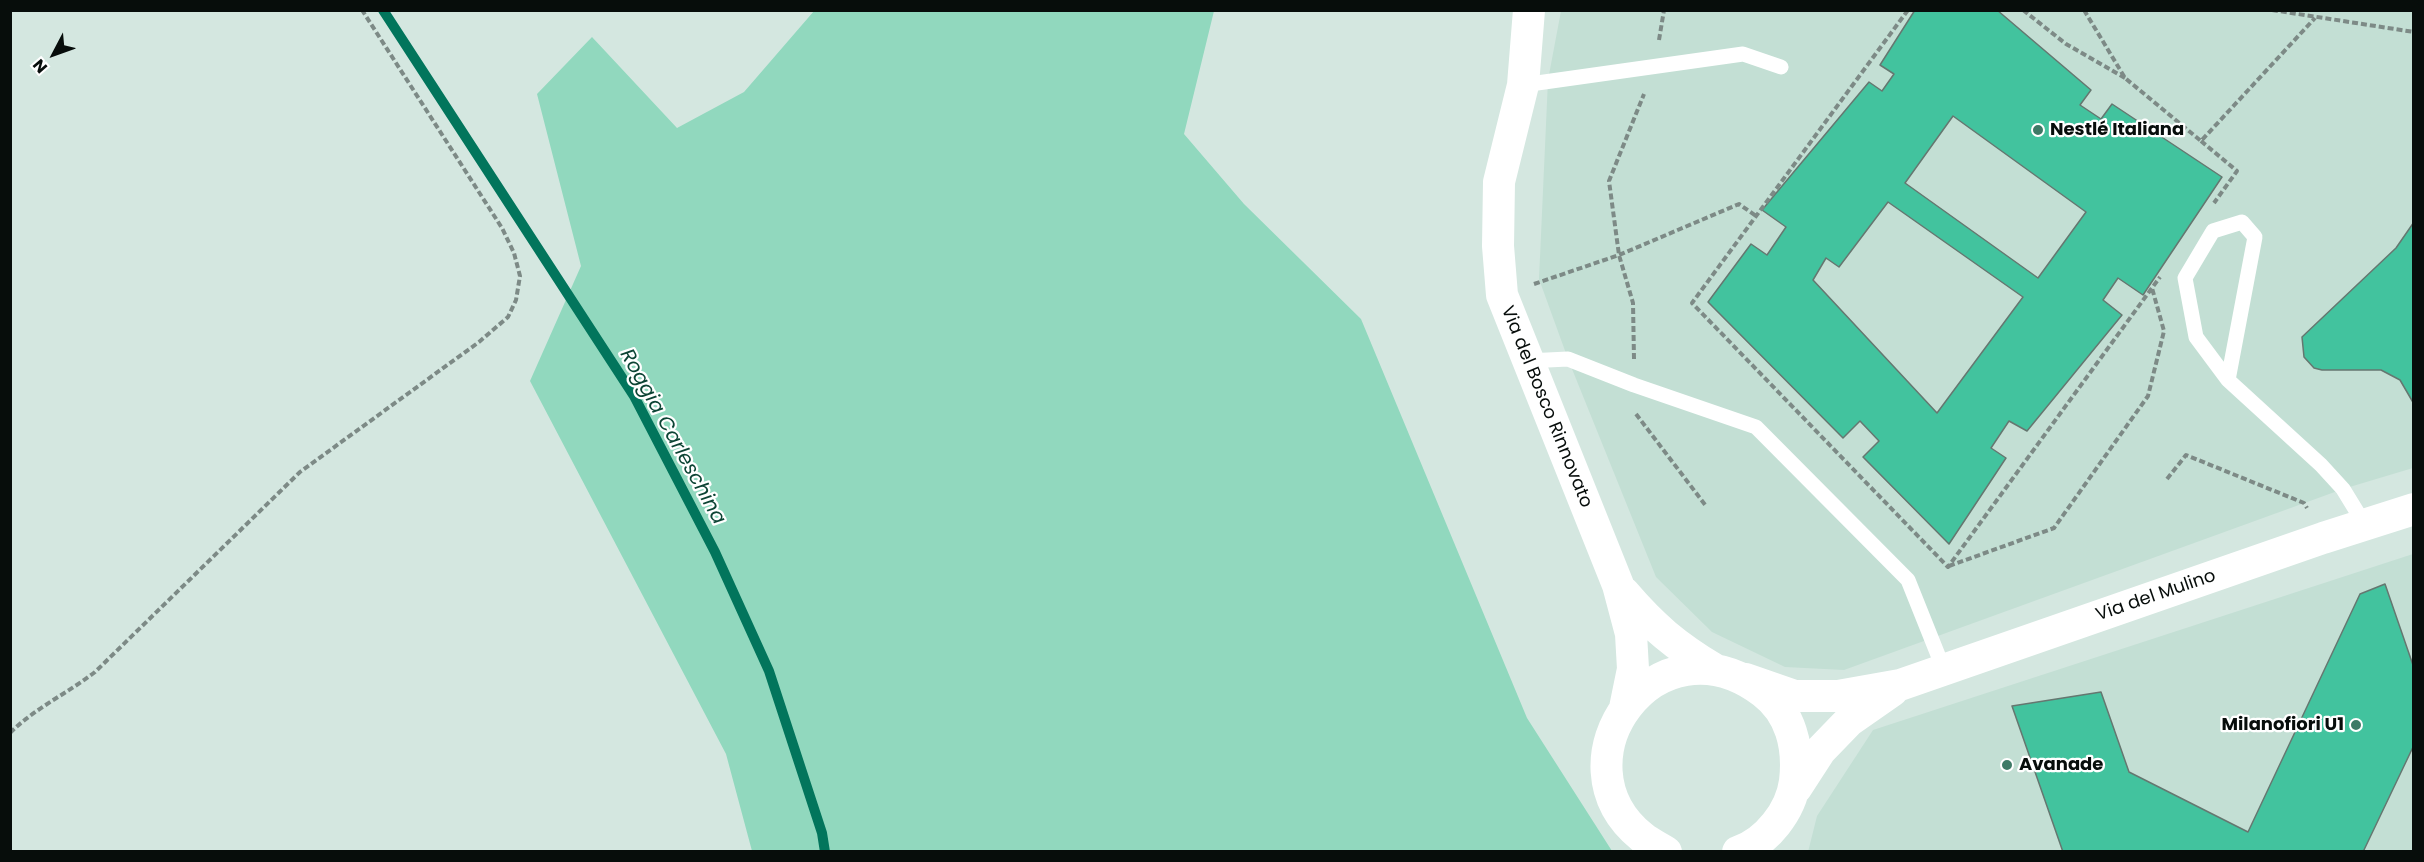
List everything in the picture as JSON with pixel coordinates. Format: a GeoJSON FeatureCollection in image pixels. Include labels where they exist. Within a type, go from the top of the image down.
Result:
{"type":"FeatureCollection","features":[{"type":"Feature","properties":{"kind":"street","name":"Via del Bosco Rinnovato"},"geometry":{"type":"LineString","coordinates":[[1528,10],[1523,85],[1499,182],[1498,246],[1502,295],[1618,585],[1631,634],[1633,669],[1625,708]]}},
{"type":"Feature","properties":{"kind":"street","name":"Via del Mulino"},"geometry":{"type":"LineString","coordinates":[[1714,669],[1795,696],[1838,696],[1900,685],[2414,509]]}},
{"type":"Feature","properties":{"kind":"street","name":"Via del Bosco Rinnovato"},"geometry":{"type":"LineString","coordinates":[[1618,585],[1648,621],[1679,648],[1714,669]]}},
{"type":"Feature","properties":{"kind":"street"},"geometry":{"type":"LineString","coordinates":[[1666,852],[1642,837],[1623,816],[1611,790],[1607,761],[1612,733],[1625,708],[1642,689],[1664,676],[1688,669],[1714,669]]}},
{"type":"Feature","properties":{"kind":"street"},"geometry":{"type":"LineString","coordinates":[[1738,852],[1765,843],[1783,816],[1794,792],[1798,759],[1790,727],[1772,699],[1746,679]]}},
{"type":"Feature","properties":{"kind":"street","name":"Via del Mulino"},"geometry":{"type":"LineString","coordinates":[[1794,792],[1820,751],[1849,721],[1900,685]]}},
{"type":"Feature","properties":{"kind":"lane"},"geometry":{"type":"LineString","coordinates":[[1523,85],[1743,54],[1781,67]]}},
{"type":"Feature","properties":{"kind":"lane"},"geometry":{"type":"LineString","coordinates":[[2228,380],[2255,237],[2242,222],[2213,231],[2185,278],[2196,337],[2228,380],[2321,465],[2343,489],[2365,525]]}},
{"type":"Feature","properties":{"kind":"lane"},"geometry":{"type":"LineString","coordinates":[[1527,361],[1568,358],[1634,385],[1756,427],[1908,580],[1944,670]]}},
{"type":"Feature","properties":{"kind":"path"},"geometry":{"type":"LineString","coordinates":[[10,733],[30,716],[95,672],[300,472],[479,342],[508,317],[516,300],[520,276],[514,253],[506,236],[362,10]]}},
{"type":"Feature","properties":{"kind":"path"},"geometry":{"type":"LineString","coordinates":[[1664,10],[1655,65],[1609,181],[1619,255],[1633,303],[1635,414],[1707,507]]}},
{"type":"Feature","properties":{"kind":"path"},"geometry":{"type":"LineString","coordinates":[[1908,10],[1692,303],[1948,567]]}},
{"type":"Feature","properties":{"kind":"path"},"geometry":{"type":"LineString","coordinates":[[2023,10],[2066,44],[2125,78],[2237,171],[2211,207]]}},
{"type":"Feature","properties":{"kind":"path"},"geometry":{"type":"LineString","coordinates":[[2084,10],[2125,78]]}},
{"type":"Feature","properties":{"kind":"path"},"geometry":{"type":"LineString","coordinates":[[2272,10],[2414,32]]}},
{"type":"Feature","properties":{"kind":"path"},"geometry":{"type":"LineString","coordinates":[[2201,141],[2315,18]]}},
{"type":"Feature","properties":{"kind":"path"},"geometry":{"type":"LineString","coordinates":[[1502,295],[1619,255],[1739,204],[1756,216]]}},
{"type":"Feature","properties":{"kind":"path"},"geometry":{"type":"LineString","coordinates":[[1948,567],[2165,270]]}},
{"type":"Feature","properties":{"kind":"path"},"geometry":{"type":"LineString","coordinates":[[1948,567],[2054,528],[2148,396],[2164,331],[2152,288]]}},
{"type":"Feature","properties":{"kind":"path"},"geometry":{"type":"LineString","coordinates":[[2167,479],[2186,455],[2304,503],[2324,538]]}},
{"type":"Feature","properties":{"kind":"shaded area"},"geometry":{"type":"Polygon","coordinates":[[[1561,11],[2413,11],[2413,468],[2343,489],[1844,670],[1785,667],[1712,632],[1656,577],[1568,359],[1539,279],[1548,80],[1561,11]]]}},
{"type":"Feature","properties":{"kind":"shaded area"},"geometry":{"type":"Polygon","coordinates":[[[2413,554],[2413,851],[1808,852],[1817,816],[1873,730],[2413,554]]]}},
{"type":"Feature","properties":{"kind":"green space"},"geometry":{"type":"Polygon","coordinates":[[[814,11],[1214,11],[1184,134],[1244,204],[1361,319],[1527,718],[1612,851],[752,851],[726,754],[530,381],[581,266],[537,94],[592,37],[677,128],[744,92],[814,11]]]}},
{"type":"Feature","properties":{"kind":"building"},"geometry":{"type":"Polygon","coordinates":[[[1915,10],[1997,10],[2091,90],[2080,105],[2101,119],[2112,104],[2222,177],[2143,295],[2118,278],[2103,300],[2122,315],[2027,431],[2009,421],[1991,448],[2006,458],[1949,544],[1863,457],[1879,441],[1860,421],[1843,438],[1708,302],[1751,244],[1767,255],[1786,227],[1762,210],[1869,82],[1882,91],[1894,74],[1880,65],[1915,10]],[[1953,116],[1905,183],[2038,278],[2086,212],[1953,116]],[[1888,202],[1839,267],[1826,258],[1813,280],[1937,413],[2023,297],[1888,202]]]}},
{"type":"Feature","properties":{"kind":"building"},"geometry":{"type":"Polygon","coordinates":[[[2414,222],[2414,404],[2400,380],[2381,370],[2314,368],[2304,357],[2302,337],[2396,248],[2414,222]]]}},
{"type":"Feature","properties":{"kind":"building","name":"Milanofiori U1"},"geometry":{"type":"Polygon","coordinates":[[[2385,584],[2414,668],[2414,745],[2363,852],[2063,852],[2012,706],[2101,692],[2129,772],[2248,832],[2360,594],[2385,584]]]}},
{"type":"Feature","properties":{"kind":"waterway","name":"Roggia Carleschina"},"geometry":{"type":"LineString","coordinates":[[383,10],[634,396],[715,552],[769,671],[822,833],[825,852]]}},
{"type":"Feature","properties":{"kind":"place","name":"Nestlé Italiana"},"geometry":{"type":"Point","coordinates":[2038,130]}},
{"type":"Feature","properties":{"kind":"place","name":"Milanofiori U1"},"geometry":{"type":"Point","coordinates":[2356,725]}},
{"type":"Feature","properties":{"kind":"place","name":"Avanade"},"geometry":{"type":"Point","coordinates":[2007,765]}}]}
